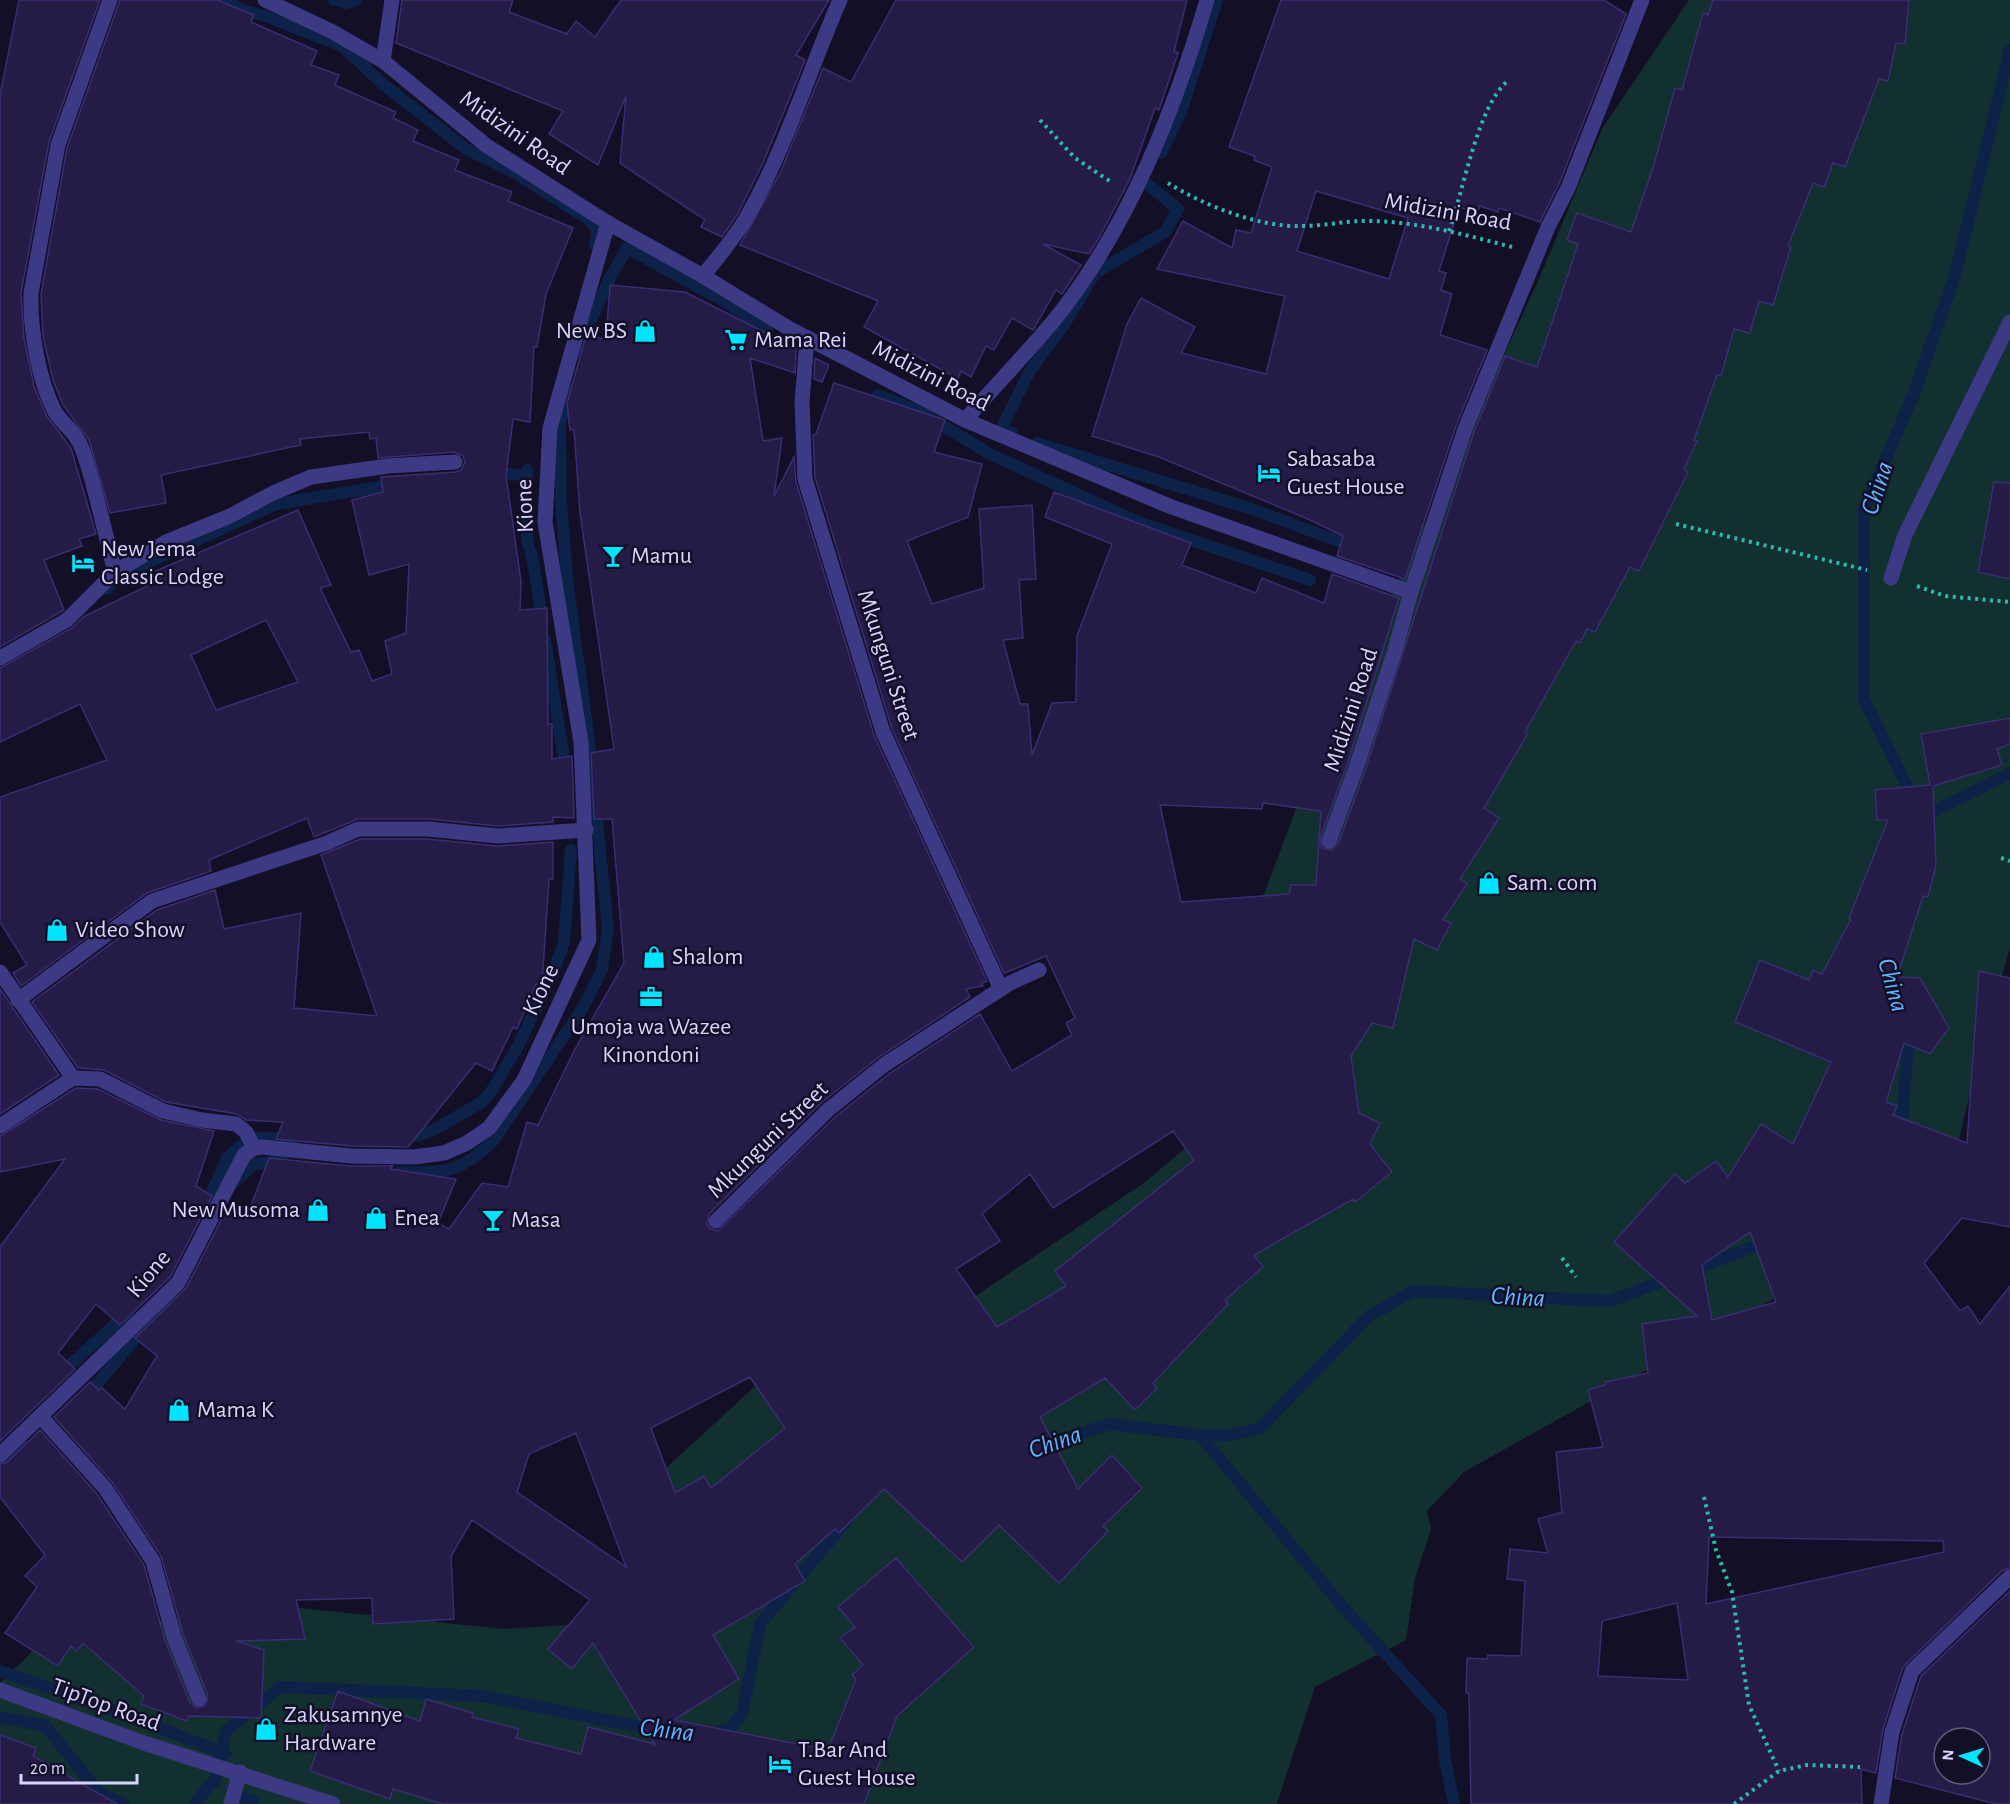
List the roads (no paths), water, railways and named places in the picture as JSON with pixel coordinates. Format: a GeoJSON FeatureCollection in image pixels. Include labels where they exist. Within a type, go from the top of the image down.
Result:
{"type":"FeatureCollection","features":[{"type":"Feature","properties":{"kind":"street"},"geometry":{"type":"LineString","coordinates":[[110,0],[58,145],[31,293],[31,314],[32,337],[48,392],[55,412],[74,432],[83,452],[115,572]]}},
{"type":"Feature","properties":{"kind":"street","name":"Midizini Road"},"geometry":{"type":"LineString","coordinates":[[265,0],[331,31],[383,61],[487,146],[608,223],[807,338],[965,420],[1169,506],[1411,592]]}},
{"type":"Feature","properties":{"kind":"street"},"geometry":{"type":"LineString","coordinates":[[383,61],[392,0]]}},
{"type":"Feature","properties":{"kind":"street"},"geometry":{"type":"LineString","coordinates":[[703,276],[744,221],[796,113],[809,71],[840,0]]}},
{"type":"Feature","properties":{"kind":"street"},"geometry":{"type":"LineString","coordinates":[[965,420],[1056,318],[1097,259],[1161,134],[1207,0]]}},
{"type":"Feature","properties":{"kind":"street","name":"Midizini Road"},"geometry":{"type":"LineString","coordinates":[[1329,841],[1395,650],[1411,592],[1465,429],[1642,0]]}},
{"type":"Feature","properties":{"kind":"street","name":"Kione"},"geometry":{"type":"LineString","coordinates":[[0,1455],[41,1417],[101,1354],[178,1283],[244,1155],[254,1148],[273,1147],[351,1156],[414,1157],[444,1153],[467,1143],[489,1128],[524,1080],[589,940],[581,742],[545,522],[546,462],[550,428],[608,223]]}},
{"type":"Feature","properties":{"kind":"street"},"geometry":{"type":"LineString","coordinates":[[1892,578],[1905,535],[2010,322]]}},
{"type":"Feature","properties":{"kind":"street","name":"Mkunguni Street"},"geometry":{"type":"LineString","coordinates":[[807,338],[802,403],[805,479],[883,732],[1000,989]]}},
{"type":"Feature","properties":{"kind":"street"},"geometry":{"type":"LineString","coordinates":[[0,658],[66,620],[115,572],[166,542],[230,516],[273,493],[311,477],[387,466],[455,462]]}},
{"type":"Feature","properties":{"kind":"street"},"geometry":{"type":"LineString","coordinates":[[18,1000],[152,901],[327,843],[358,829],[428,829],[498,836],[586,830]]}},
{"type":"Feature","properties":{"kind":"street","name":"Mkunguni Street"},"geometry":{"type":"LineString","coordinates":[[716,1221],[847,1095],[884,1065],[1000,989],[1039,970]]}},
{"type":"Feature","properties":{"kind":"street"},"geometry":{"type":"LineString","coordinates":[[0,972],[74,1078]]}},
{"type":"Feature","properties":{"kind":"street"},"geometry":{"type":"LineString","coordinates":[[0,1126],[74,1078],[99,1079],[176,1115],[236,1124],[246,1132],[254,1148]]}},
{"type":"Feature","properties":{"kind":"street"},"geometry":{"type":"LineString","coordinates":[[41,1417],[105,1488],[153,1561],[174,1637],[198,1699]]}},
{"type":"Feature","properties":{"kind":"street"},"geometry":{"type":"LineString","coordinates":[[1881,1804],[1892,1732],[1912,1671],[2010,1577]]}},
{"type":"Feature","properties":{"kind":"street","name":"TipTop Road"},"geometry":{"type":"LineString","coordinates":[[0,1690],[144,1743],[240,1772],[333,1804]]}},
{"type":"Feature","properties":{"kind":"street"},"geometry":{"type":"LineString","coordinates":[[231,1804],[240,1772]]}},
{"type":"Feature","properties":{"kind":"waterway"},"geometry":{"type":"LineString","coordinates":[[224,0],[245,11],[265,16],[342,46],[383,84],[466,149],[510,170],[588,219],[597,230],[595,245]]}},
{"type":"Feature","properties":{"kind":"waterway"},"geometry":{"type":"LineString","coordinates":[[334,0],[346,3],[356,0]]}},
{"type":"Feature","properties":{"kind":"waterway"},"geometry":{"type":"LineString","coordinates":[[1161,153],[1181,112],[1217,0]]}},
{"type":"Feature","properties":{"kind":"waterway","name":"China"},"geometry":{"type":"LineString","coordinates":[[1914,800],[1864,699],[1864,509],[1915,391],[1955,275],[2010,50]]}},
{"type":"Feature","properties":{"kind":"waterway"},"geometry":{"type":"LineString","coordinates":[[1012,433],[1001,429],[1030,371],[1064,325],[1095,273],[1165,232],[1178,209],[1146,183]]}},
{"type":"Feature","properties":{"kind":"waterway"},"geometry":{"type":"LineString","coordinates":[[578,350],[609,280],[627,248],[729,304],[767,329]]}},
{"type":"Feature","properties":{"kind":"waterway"},"geometry":{"type":"LineString","coordinates":[[399,1172],[451,1169],[483,1151],[494,1140],[582,1009],[602,970],[608,928],[588,733],[567,579],[561,501],[560,424],[568,390]]}},
{"type":"Feature","properties":{"kind":"waterway"},"geometry":{"type":"LineString","coordinates":[[878,395],[919,411],[990,454],[1138,522],[1310,580]]}},
{"type":"Feature","properties":{"kind":"waterway"},"geometry":{"type":"LineString","coordinates":[[1037,443],[1252,509],[1338,541]]}},
{"type":"Feature","properties":{"kind":"waterway"},"geometry":{"type":"LineString","coordinates":[[527,470],[527,540],[543,623]]}},
{"type":"Feature","properties":{"kind":"waterway"},"geometry":{"type":"LineString","coordinates":[[492,473],[522,475]]}},
{"type":"Feature","properties":{"kind":"waterway"},"geometry":{"type":"LineString","coordinates":[[107,589],[116,580],[149,562],[276,504],[397,484]]}},
{"type":"Feature","properties":{"kind":"waterway"},"geometry":{"type":"LineString","coordinates":[[545,640],[566,771]]}},
{"type":"Feature","properties":{"kind":"waterway"},"geometry":{"type":"LineString","coordinates":[[1923,817],[2010,773]]}},
{"type":"Feature","properties":{"kind":"waterway"},"geometry":{"type":"LineString","coordinates":[[401,1140],[432,1131],[482,1102],[493,1089],[518,1046],[553,973],[564,942],[571,850]]}},
{"type":"Feature","properties":{"kind":"waterway","name":"China"},"geometry":{"type":"LineString","coordinates":[[1901,1134],[1909,1036],[1907,1030]]}},
{"type":"Feature","properties":{"kind":"waterway"},"geometry":{"type":"LineString","coordinates":[[256,1138],[293,1138]]}},
{"type":"Feature","properties":{"kind":"waterway"},"geometry":{"type":"LineString","coordinates":[[204,1210],[227,1158],[244,1143]]}},
{"type":"Feature","properties":{"kind":"waterway"},"geometry":{"type":"LineString","coordinates":[[236,1181],[254,1164],[283,1161]]}},
{"type":"Feature","properties":{"kind":"waterway","name":"China"},"geometry":{"type":"LineString","coordinates":[[1038,1448],[1109,1424],[1200,1435],[1232,1435],[1260,1428],[1369,1316],[1413,1291],[1610,1301],[1769,1241]]}},
{"type":"Feature","properties":{"kind":"waterway"},"geometry":{"type":"LineString","coordinates":[[84,1399],[170,1298]]}},
{"type":"Feature","properties":{"kind":"waterway"},"geometry":{"type":"LineString","coordinates":[[59,1375],[129,1312]]}},
{"type":"Feature","properties":{"kind":"waterway"},"geometry":{"type":"LineString","coordinates":[[1200,1435],[1342,1606],[1441,1715],[1445,1760],[1454,1804]]}},
{"type":"Feature","properties":{"kind":"waterway"},"geometry":{"type":"LineString","coordinates":[[0,1467],[25,1447]]}},
{"type":"Feature","properties":{"kind":"waterway","name":"China"},"geometry":{"type":"LineString","coordinates":[[712,1734],[731,1728],[742,1714],[760,1624],[848,1519]]}},
{"type":"Feature","properties":{"kind":"waterway"},"geometry":{"type":"LineString","coordinates":[[0,1671],[122,1713],[226,1754]]}},
{"type":"Feature","properties":{"kind":"waterway","name":"China"},"geometry":{"type":"LineString","coordinates":[[214,1783],[226,1731],[280,1687],[483,1696],[662,1731]]}},
{"type":"Feature","properties":{"kind":"waterway"},"geometry":{"type":"LineString","coordinates":[[0,1717],[45,1726],[101,1794],[124,1804]]}},
{"type":"Feature","properties":{"kind":"waterway"},"geometry":{"type":"LineString","coordinates":[[195,1804],[209,1786]]}},
{"type":"Feature","properties":{"kind":"waterway"},"geometry":{"type":"LineString","coordinates":[[238,1796],[253,1801]]}},
{"type":"Feature","properties":{"kind":"place","name":"New BS"},"geometry":{"type":"Point","coordinates":[645,331]}},
{"type":"Feature","properties":{"kind":"place","name":"Mama Rei"},"geometry":{"type":"Point","coordinates":[736,340]}},
{"type":"Feature","properties":{"kind":"place","name":"Sabasaba Guest House"},"geometry":{"type":"Point","coordinates":[1269,473]}},
{"type":"Feature","properties":{"kind":"place","name":"Mamu"},"geometry":{"type":"Point","coordinates":[613,556]}},
{"type":"Feature","properties":{"kind":"place","name":"New Jema Classic Lodge"},"geometry":{"type":"Point","coordinates":[83,563]}},
{"type":"Feature","properties":{"kind":"place","name":"Sam. com"},"geometry":{"type":"Point","coordinates":[1489,883]}},
{"type":"Feature","properties":{"kind":"place","name":"Video Show"},"geometry":{"type":"Point","coordinates":[57,930]}},
{"type":"Feature","properties":{"kind":"place","name":"Shalom"},"geometry":{"type":"Point","coordinates":[654,957]}},
{"type":"Feature","properties":{"kind":"place","name":"Umoja wa Wazee Kinondoni"},"geometry":{"type":"Point","coordinates":[651,997]}},
{"type":"Feature","properties":{"kind":"place","name":"New Musoma"},"geometry":{"type":"Point","coordinates":[318,1210]}},
{"type":"Feature","properties":{"kind":"place","name":"Enea"},"geometry":{"type":"Point","coordinates":[376,1218]}},
{"type":"Feature","properties":{"kind":"place","name":"Masa"},"geometry":{"type":"Point","coordinates":[493,1220]}},
{"type":"Feature","properties":{"kind":"place","name":"Mama K"},"geometry":{"type":"Point","coordinates":[179,1410]}},
{"type":"Feature","properties":{"kind":"place","name":"Zakusamnye Hardware"},"geometry":{"type":"Point","coordinates":[266,1729]}},
{"type":"Feature","properties":{"kind":"place","name":"T.Bar And Guest House"},"geometry":{"type":"Point","coordinates":[780,1764]}}]}
